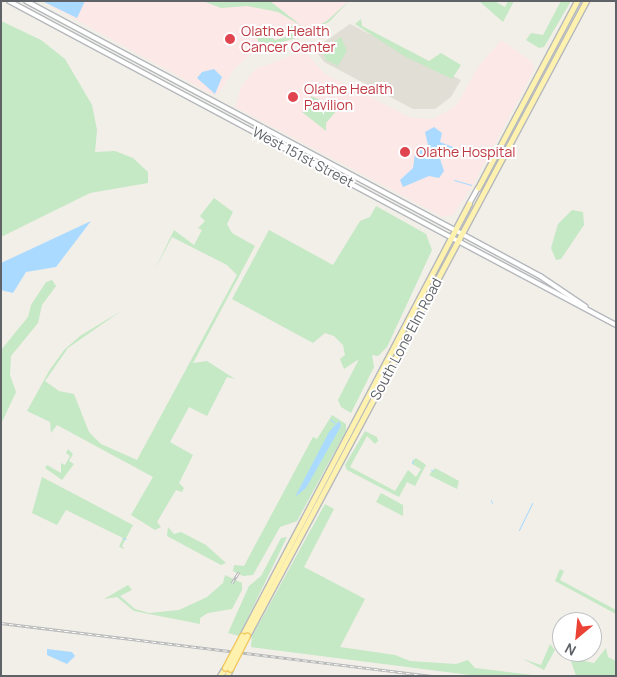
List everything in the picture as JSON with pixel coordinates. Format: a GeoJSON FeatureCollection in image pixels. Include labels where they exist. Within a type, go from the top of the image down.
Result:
{"type":"FeatureCollection","features":[{"type":"Feature","properties":{"kind":"main road","name":"West 151st Street"},"geometry":{"type":"LineString","coordinates":[[8,1],[616,325]]}},
{"type":"Feature","properties":{"kind":"main road","name":"West 151st Street"},"geometry":{"type":"LineString","coordinates":[[26,1],[455,230],[555,285],[596,314]]}},
{"type":"Feature","properties":{"kind":"main road","name":"South Lone Elm Road"},"geometry":{"type":"LineString","coordinates":[[245,636],[451,237],[577,1]]}},
{"type":"Feature","properties":{"kind":"main road","name":"South Lone Elm Road"},"geometry":{"type":"LineString","coordinates":[[220,676],[227,669],[245,636],[586,1]]}},
{"type":"Feature","properties":{"kind":"main road"},"geometry":{"type":"LineString","coordinates":[[304,158],[307,152]]}},
{"type":"Feature","properties":{"kind":"main road","name":"South Lone Elm Road"},"geometry":{"type":"LineString","coordinates":[[227,669],[227,676]]}},
{"type":"Feature","properties":{"kind":"shaded area"},"geometry":{"type":"Polygon","coordinates":[[[42,1],[348,1],[330,20],[308,34],[250,55],[234,69],[219,93],[213,95],[42,1]]]}},
{"type":"Feature","properties":{"kind":"shaded area"},"geometry":{"type":"Polygon","coordinates":[[[350,24],[461,80],[451,97],[435,109],[413,109],[324,62],[314,49],[350,24]]]}},
{"type":"Feature","properties":{"kind":"shaded area","name":"Olathe Hospital"},"geometry":{"type":"Polygon","coordinates":[[[501,40],[532,62],[534,70],[473,185],[453,215],[443,217],[235,107],[242,85],[256,69],[304,51],[325,74],[411,118],[433,119],[456,106],[478,67],[501,40]]]}},
{"type":"Feature","properties":{"kind":"green space"},"geometry":{"type":"Polygon","coordinates":[[[203,1],[270,1],[308,31],[327,21],[349,1],[330,21],[306,35],[300,25],[278,12],[247,6],[221,8],[203,1]]]}},
{"type":"Feature","properties":{"kind":"green space"},"geometry":{"type":"Polygon","coordinates":[[[479,1],[494,1],[505,7],[508,1],[514,1],[503,22],[479,1]]]}},
{"type":"Feature","properties":{"kind":"green space"},"geometry":{"type":"Polygon","coordinates":[[[561,1],[571,1],[544,47],[539,48],[526,40],[531,33],[543,35],[561,1]]]}},
{"type":"Feature","properties":{"kind":"green space"},"geometry":{"type":"Polygon","coordinates":[[[361,19],[362,26],[429,61],[441,53],[461,65],[452,79],[404,56],[355,24],[361,19]]]}},
{"type":"Feature","properties":{"kind":"green space"},"geometry":{"type":"Polygon","coordinates":[[[1,21],[41,40],[65,59],[92,105],[97,130],[95,152],[115,151],[133,158],[148,172],[148,183],[90,193],[1,237],[1,21]]]}},
{"type":"Feature","properties":{"kind":"green space"},"geometry":{"type":"Polygon","coordinates":[[[292,25],[302,36],[260,49],[257,36],[264,31],[275,40],[286,37],[292,25]]]}},
{"type":"Feature","properties":{"kind":"green space"},"geometry":{"type":"Polygon","coordinates":[[[341,37],[347,51],[338,66],[326,60],[322,50],[341,37]]]}},
{"type":"Feature","properties":{"kind":"green space"},"geometry":{"type":"Polygon","coordinates":[[[311,96],[339,108],[326,123],[326,131],[302,112],[305,108],[309,110],[311,96]]]}},
{"type":"Feature","properties":{"kind":"green space"},"geometry":{"type":"Polygon","coordinates":[[[214,198],[233,212],[227,224],[232,233],[255,246],[193,363],[207,361],[235,379],[227,377],[207,416],[189,407],[170,442],[193,455],[179,483],[184,488],[182,492],[176,490],[157,522],[161,527],[155,530],[131,515],[153,477],[57,425],[51,433],[50,422],[27,411],[49,371],[64,350],[80,336],[121,311],[68,348],[45,381],[59,391],[74,394],[89,432],[101,444],[137,460],[237,275],[227,265],[172,237],[154,271],[174,230],[194,245],[202,230],[198,228],[205,221],[200,216],[214,198]]]}},
{"type":"Feature","properties":{"kind":"green space"},"geometry":{"type":"Polygon","coordinates":[[[376,206],[426,234],[432,250],[387,347],[378,356],[372,355],[374,367],[351,413],[341,407],[338,400],[359,359],[344,369],[340,359],[345,355],[343,345],[334,336],[325,333],[313,343],[232,299],[269,230],[333,265],[360,221],[370,217],[376,206]]]}},
{"type":"Feature","properties":{"kind":"green space"},"geometry":{"type":"Polygon","coordinates":[[[572,210],[583,212],[584,225],[561,259],[556,260],[551,248],[558,224],[572,210]]]}},
{"type":"Feature","properties":{"kind":"green space"},"geometry":{"type":"Polygon","coordinates":[[[52,280],[56,286],[42,305],[38,323],[11,356],[10,375],[16,392],[1,424],[1,350],[28,317],[31,305],[46,282],[52,280]]]}},
{"type":"Feature","properties":{"kind":"green space"},"geometry":{"type":"Polygon","coordinates":[[[332,415],[346,424],[346,431],[297,521],[280,527],[253,575],[243,576],[233,571],[234,565],[244,566],[313,437],[317,439],[332,415]]]}},
{"type":"Feature","properties":{"kind":"green space"},"geometry":{"type":"Polygon","coordinates":[[[365,431],[377,437],[378,441],[375,444],[367,436],[350,467],[395,491],[408,470],[416,477],[421,469],[412,464],[416,458],[426,465],[415,486],[407,482],[399,497],[347,470],[345,465],[365,431]]]}},
{"type":"Feature","properties":{"kind":"green space"},"geometry":{"type":"Polygon","coordinates":[[[68,449],[73,454],[69,461],[74,464],[62,480],[45,468],[47,465],[61,473],[61,463],[65,465],[70,456],[66,453],[68,449]]]}},
{"type":"Feature","properties":{"kind":"green space"},"geometry":{"type":"Polygon","coordinates":[[[435,468],[459,481],[457,489],[429,475],[435,468]]]}},
{"type":"Feature","properties":{"kind":"green space"},"geometry":{"type":"Polygon","coordinates":[[[42,477],[133,525],[122,546],[125,549],[119,547],[123,538],[66,510],[57,525],[32,513],[42,477]]]}},
{"type":"Feature","properties":{"kind":"green space"},"geometry":{"type":"Polygon","coordinates":[[[381,493],[403,505],[403,516],[376,502],[381,493]]]}},
{"type":"Feature","properties":{"kind":"green space"},"geometry":{"type":"Polygon","coordinates":[[[325,504],[334,509],[304,567],[365,599],[340,647],[395,655],[410,661],[456,664],[468,660],[475,668],[540,676],[478,676],[251,647],[252,636],[325,504]]]}},
{"type":"Feature","properties":{"kind":"green space"},"geometry":{"type":"Polygon","coordinates":[[[168,527],[174,534],[181,532],[206,545],[226,563],[221,565],[167,536],[168,527]]]}},
{"type":"Feature","properties":{"kind":"green space"},"geometry":{"type":"Polygon","coordinates":[[[287,537],[239,636],[228,633],[249,586],[261,576],[281,538],[287,537]]]}},
{"type":"Feature","properties":{"kind":"green space"},"geometry":{"type":"Polygon","coordinates":[[[560,569],[564,571],[560,580],[616,610],[616,614],[555,581],[560,569]]]}},
{"type":"Feature","properties":{"kind":"green space"},"geometry":{"type":"Polygon","coordinates":[[[225,575],[242,583],[242,590],[232,609],[208,613],[200,618],[200,624],[134,611],[117,597],[104,599],[128,585],[132,590],[120,596],[135,609],[149,613],[179,610],[207,597],[223,583],[225,575]]]}},
{"type":"Feature","properties":{"kind":"green space"},"geometry":{"type":"Polygon","coordinates":[[[550,644],[552,646],[552,655],[544,670],[523,659],[541,665],[550,644]]]}},
{"type":"Feature","properties":{"kind":"green space"},"geometry":{"type":"Polygon","coordinates":[[[606,648],[608,657],[616,661],[616,676],[576,676],[571,662],[602,662],[602,653],[606,648]]]}},
{"type":"Feature","properties":{"kind":"water"},"geometry":{"type":"Polygon","coordinates":[[[42,1],[85,1],[77,18],[42,1]]]}},
{"type":"Feature","properties":{"kind":"water"},"geometry":{"type":"Polygon","coordinates":[[[214,69],[222,77],[215,94],[197,78],[202,72],[214,69]]]}},
{"type":"Feature","properties":{"kind":"water"},"geometry":{"type":"Polygon","coordinates":[[[434,127],[442,133],[440,142],[453,147],[458,154],[455,157],[439,156],[444,171],[439,178],[429,176],[403,187],[400,180],[413,168],[415,153],[428,145],[425,132],[434,127]]]}},
{"type":"Feature","properties":{"kind":"water"},"geometry":{"type":"Polygon","coordinates":[[[91,221],[56,267],[26,272],[13,293],[1,290],[1,263],[91,221]]]}},
{"type":"Feature","properties":{"kind":"water"},"geometry":{"type":"Polygon","coordinates":[[[339,421],[341,426],[306,488],[295,497],[329,432],[339,421]]]}},
{"type":"Feature","properties":{"kind":"water"},"geometry":{"type":"Polygon","coordinates":[[[47,649],[72,652],[75,656],[67,664],[47,655],[47,649]]]}},
{"type":"Feature","properties":{"kind":"waterway"},"geometry":{"type":"LineString","coordinates":[[454,180],[471,185]]}},
{"type":"Feature","properties":{"kind":"waterway"},"geometry":{"type":"LineString","coordinates":[[330,419],[335,423]]}},
{"type":"Feature","properties":{"kind":"waterway"},"geometry":{"type":"LineString","coordinates":[[519,530],[532,503]]}},
{"type":"Feature","properties":{"kind":"railway"},"geometry":{"type":"LineString","coordinates":[[232,583],[239,572]]}},
{"type":"Feature","properties":{"kind":"railway"},"geometry":{"type":"LineString","coordinates":[[1,623],[434,676]]}},
{"type":"Feature","properties":{"kind":"place","name":"Olathe Health Cancer Center"},"geometry":{"type":"Point","coordinates":[230,39]}},
{"type":"Feature","properties":{"kind":"place","name":"Olathe Health Pavilion"},"geometry":{"type":"Point","coordinates":[293,97]}},
{"type":"Feature","properties":{"kind":"place","name":"Olathe Hospital"},"geometry":{"type":"Point","coordinates":[405,152]}}]}
